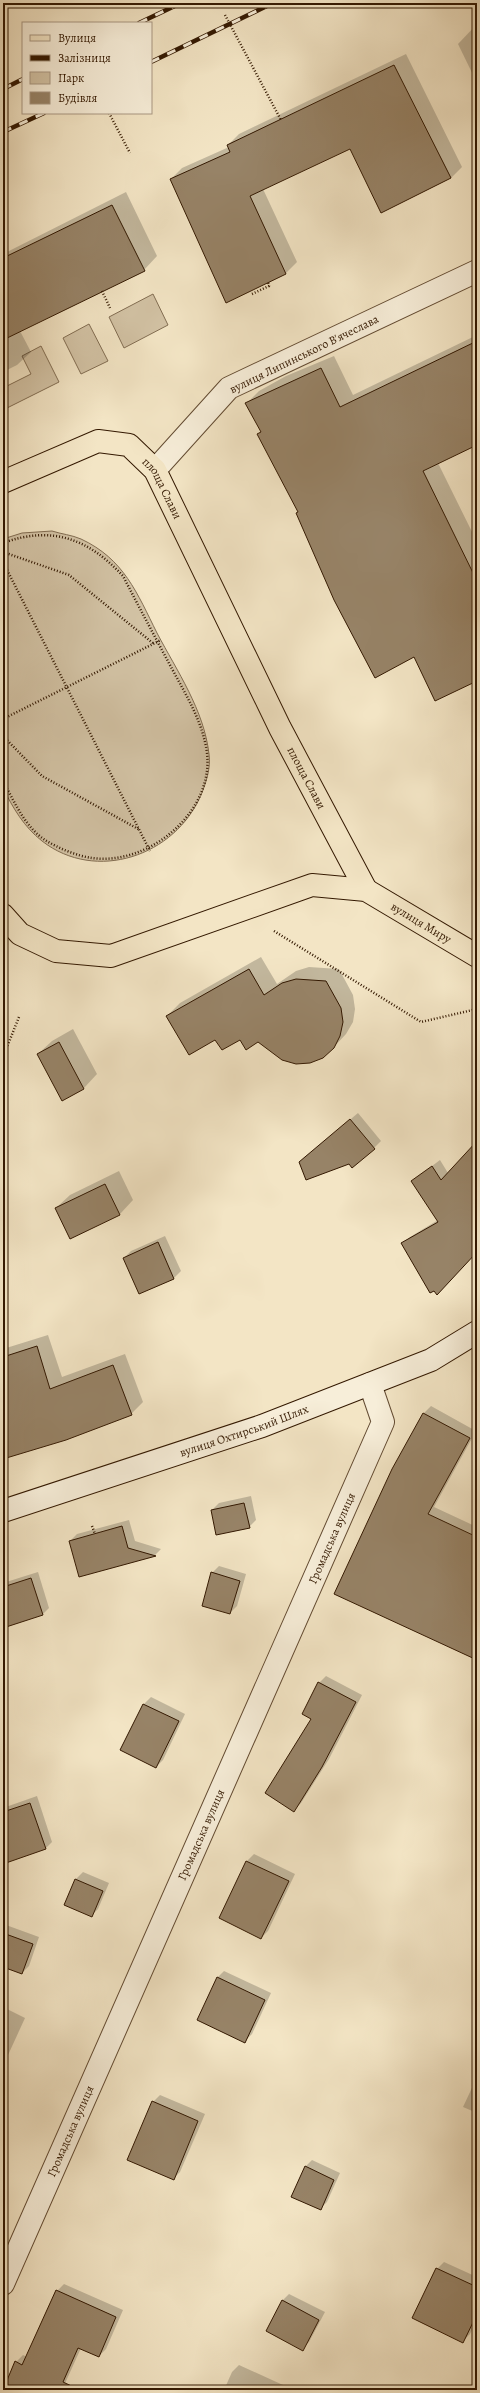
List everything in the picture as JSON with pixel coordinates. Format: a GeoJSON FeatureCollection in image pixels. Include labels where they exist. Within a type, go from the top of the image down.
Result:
{"type":"FeatureCollection","features":[{"type":"Feature","properties":{"kind":"main road","name":"площа Слави"},"geometry":{"type":"LineString","coordinates":[[3,482],[98,441],[129,445],[155,470],[280,728],[366,890]]}},
{"type":"Feature","properties":{"kind":"main road"},"geometry":{"type":"LineString","coordinates":[[3,915],[20,934],[56,951],[111,956],[312,885],[366,890]]}},
{"type":"Feature","properties":{"kind":"main road","name":"вулиця Миру"},"geometry":{"type":"LineString","coordinates":[[366,890],[477,956]]}},
{"type":"Feature","properties":{"kind":"street","name":"вулиця Липинського В'ячеслава"},"geometry":{"type":"LineString","coordinates":[[155,470],[229,388],[477,271]]}},
{"type":"Feature","properties":{"kind":"street","name":"вулиця Охтирський Шлях"},"geometry":{"type":"LineString","coordinates":[[3,1511],[262,1426],[431,1360],[477,1332]]}},
{"type":"Feature","properties":{"kind":"street","name":"Громадська вулиця"},"geometry":{"type":"LineString","coordinates":[[3,2284],[383,1422],[370,1384]]}},
{"type":"Feature","properties":{"kind":"path"},"geometry":{"type":"LineString","coordinates":[[225,14],[281,120]]}},
{"type":"Feature","properties":{"kind":"path"},"geometry":{"type":"LineString","coordinates":[[110,114],[130,153]]}},
{"type":"Feature","properties":{"kind":"path"},"geometry":{"type":"LineString","coordinates":[[252,294],[269,286],[268,282]]}},
{"type":"Feature","properties":{"kind":"path"},"geometry":{"type":"LineString","coordinates":[[102,291],[110,308]]}},
{"type":"Feature","properties":{"kind":"path"},"geometry":{"type":"LineString","coordinates":[[3,543],[22,536],[51,534],[79,542],[106,557],[123,576],[159,641],[197,716],[207,754],[204,782],[192,810],[175,831],[149,850],[118,858],[93,858],[69,851],[44,839],[21,814],[3,781]]}},
{"type":"Feature","properties":{"kind":"path"},"geometry":{"type":"LineString","coordinates":[[3,552],[69,575],[154,644]]}},
{"type":"Feature","properties":{"kind":"path"},"geometry":{"type":"LineString","coordinates":[[3,562],[149,850]]}},
{"type":"Feature","properties":{"kind":"path"},"geometry":{"type":"LineString","coordinates":[[3,719],[159,641]]}},
{"type":"Feature","properties":{"kind":"path"},"geometry":{"type":"LineString","coordinates":[[3,736],[42,776],[140,830]]}},
{"type":"Feature","properties":{"kind":"path"},"geometry":{"type":"LineString","coordinates":[[274,931],[421,1022],[477,1009]]}},
{"type":"Feature","properties":{"kind":"path"},"geometry":{"type":"LineString","coordinates":[[3,1057],[19,1017]]}},
{"type":"Feature","properties":{"kind":"path"},"geometry":{"type":"LineString","coordinates":[[92,1526],[94,1534]]}},
{"type":"Feature","properties":{"kind":"green space"},"geometry":{"type":"Polygon","coordinates":[[[153,294],[168,325],[124,348],[109,317],[153,294]]]}},
{"type":"Feature","properties":{"kind":"green space"},"geometry":{"type":"Polygon","coordinates":[[[89,324],[108,361],[81,374],[63,338],[89,324]]]}},
{"type":"Feature","properties":{"kind":"green space"},"geometry":{"type":"Polygon","coordinates":[[[41,346],[59,382],[3,410],[3,388],[31,374],[22,356],[41,346]]]}},
{"type":"Feature","properties":{"kind":"green space"},"geometry":{"type":"Polygon","coordinates":[[[52,531],[81,539],[96,547],[108,556],[128,578],[189,691],[202,722],[206,738],[209,754],[208,775],[201,795],[189,816],[173,834],[154,847],[132,857],[109,861],[86,860],[63,854],[42,841],[30,830],[15,810],[3,788],[3,539],[22,533],[52,531]]]}},
{"type":"Feature","properties":{"kind":"building"},"geometry":{"type":"Polygon","coordinates":[[[394,65],[451,178],[381,213],[350,149],[250,196],[286,274],[226,303],[170,179],[230,152],[227,145],[394,65]]]}},
{"type":"Feature","properties":{"kind":"building"},"geometry":{"type":"Polygon","coordinates":[[[112,205],[145,271],[3,340],[3,258],[112,205]]]}},
{"type":"Feature","properties":{"kind":"building"},"geometry":{"type":"Polygon","coordinates":[[[477,341],[477,445],[423,471],[477,581],[477,681],[435,701],[414,657],[375,678],[334,600],[296,513],[298,512],[257,434],[261,432],[245,403],[321,368],[340,407],[477,341]]]}},
{"type":"Feature","properties":{"kind":"building"},"geometry":{"type":"Polygon","coordinates":[[[249,969],[264,995],[282,983],[296,979],[326,981],[341,1008],[343,1022],[340,1036],[334,1048],[323,1058],[310,1063],[296,1064],[282,1060],[258,1042],[246,1050],[240,1040],[222,1050],[215,1040],[189,1055],[166,1016],[249,969]]]}},
{"type":"Feature","properties":{"kind":"building"},"geometry":{"type":"Polygon","coordinates":[[[59,1042],[84,1089],[62,1101],[37,1054],[59,1042]]]}},
{"type":"Feature","properties":{"kind":"building"},"geometry":{"type":"Polygon","coordinates":[[[350,1119],[375,1149],[352,1168],[349,1164],[306,1180],[299,1162],[350,1119]]]}},
{"type":"Feature","properties":{"kind":"building"},"geometry":{"type":"Polygon","coordinates":[[[477,1141],[477,1252],[437,1295],[434,1291],[430,1293],[401,1243],[438,1222],[411,1181],[432,1166],[441,1180],[477,1141]]]}},
{"type":"Feature","properties":{"kind":"building"},"geometry":{"type":"Polygon","coordinates":[[[105,1184],[120,1215],[70,1239],[55,1208],[105,1184]]]}},
{"type":"Feature","properties":{"kind":"building"},"geometry":{"type":"Polygon","coordinates":[[[158,1242],[174,1279],[139,1294],[123,1258],[158,1242]]]}},
{"type":"Feature","properties":{"kind":"building"},"geometry":{"type":"Polygon","coordinates":[[[37,1346],[50,1389],[113,1365],[132,1415],[66,1440],[3,1459],[3,1357],[37,1346]]]}},
{"type":"Feature","properties":{"kind":"building"},"geometry":{"type":"Polygon","coordinates":[[[423,1413],[470,1438],[428,1514],[477,1537],[477,1660],[334,1594],[392,1469],[423,1413]]]}},
{"type":"Feature","properties":{"kind":"building"},"geometry":{"type":"Polygon","coordinates":[[[244,1503],[250,1528],[216,1535],[211,1510],[244,1503]]]}},
{"type":"Feature","properties":{"kind":"building"},"geometry":{"type":"Polygon","coordinates":[[[122,1526],[128,1548],[156,1556],[79,1577],[69,1541],[122,1526]]]}},
{"type":"Feature","properties":{"kind":"building"},"geometry":{"type":"Polygon","coordinates":[[[211,1572],[240,1581],[230,1614],[202,1606],[211,1572]]]}},
{"type":"Feature","properties":{"kind":"building"},"geometry":{"type":"Polygon","coordinates":[[[31,1578],[43,1615],[3,1628],[3,1587],[31,1578]]]}},
{"type":"Feature","properties":{"kind":"building"},"geometry":{"type":"Polygon","coordinates":[[[318,1682],[356,1702],[322,1767],[294,1812],[265,1793],[311,1719],[302,1714],[318,1682]]]}},
{"type":"Feature","properties":{"kind":"building"},"geometry":{"type":"Polygon","coordinates":[[[143,1704],[179,1721],[156,1768],[120,1750],[143,1704]]]}},
{"type":"Feature","properties":{"kind":"building"},"geometry":{"type":"Polygon","coordinates":[[[30,1803],[46,1849],[3,1864],[3,1812],[30,1803]]]}},
{"type":"Feature","properties":{"kind":"building"},"geometry":{"type":"Polygon","coordinates":[[[246,1861],[289,1881],[261,1939],[219,1918],[246,1861]]]}},
{"type":"Feature","properties":{"kind":"building"},"geometry":{"type":"Polygon","coordinates":[[[75,1879],[103,1891],[92,1917],[64,1905],[75,1879]]]}},
{"type":"Feature","properties":{"kind":"building"},"geometry":{"type":"Polygon","coordinates":[[[3,1933],[33,1944],[22,1974],[3,1967],[3,1933]]]}},
{"type":"Feature","properties":{"kind":"building"},"geometry":{"type":"Polygon","coordinates":[[[217,1977],[265,2000],[245,2043],[197,2020],[217,1977]]]}},
{"type":"Feature","properties":{"kind":"building"},"geometry":{"type":"Polygon","coordinates":[[[152,2101],[198,2121],[174,2180],[127,2160],[152,2101]]]}},
{"type":"Feature","properties":{"kind":"building"},"geometry":{"type":"Polygon","coordinates":[[[305,2166],[334,2180],[321,2210],[291,2197],[305,2166]]]}},
{"type":"Feature","properties":{"kind":"building"},"geometry":{"type":"Polygon","coordinates":[[[436,2268],[477,2287],[477,2314],[463,2343],[412,2318],[436,2268]]]}},
{"type":"Feature","properties":{"kind":"building"},"geometry":{"type":"Polygon","coordinates":[[[56,2290],[116,2317],[99,2357],[78,2348],[63,2382],[80,2390],[3,2390],[15,2361],[22,2365],[56,2290]]]}},
{"type":"Feature","properties":{"kind":"building"},"geometry":{"type":"Polygon","coordinates":[[[282,2300],[319,2320],[303,2351],[266,2331],[282,2300]]]}},
{"type":"Feature","properties":{"kind":"railway"},"geometry":{"type":"LineString","coordinates":[[3,6],[13,3]]}},
{"type":"Feature","properties":{"kind":"railway"},"geometry":{"type":"LineString","coordinates":[[141,22],[181,3]]}},
{"type":"Feature","properties":{"kind":"railway"},"geometry":{"type":"LineString","coordinates":[[152,62],[273,3]]}},
{"type":"Feature","properties":{"kind":"railway"},"geometry":{"type":"LineString","coordinates":[[3,89],[22,80]]}},
{"type":"Feature","properties":{"kind":"railway"},"geometry":{"type":"LineString","coordinates":[[3,132],[42,114]]}}]}
